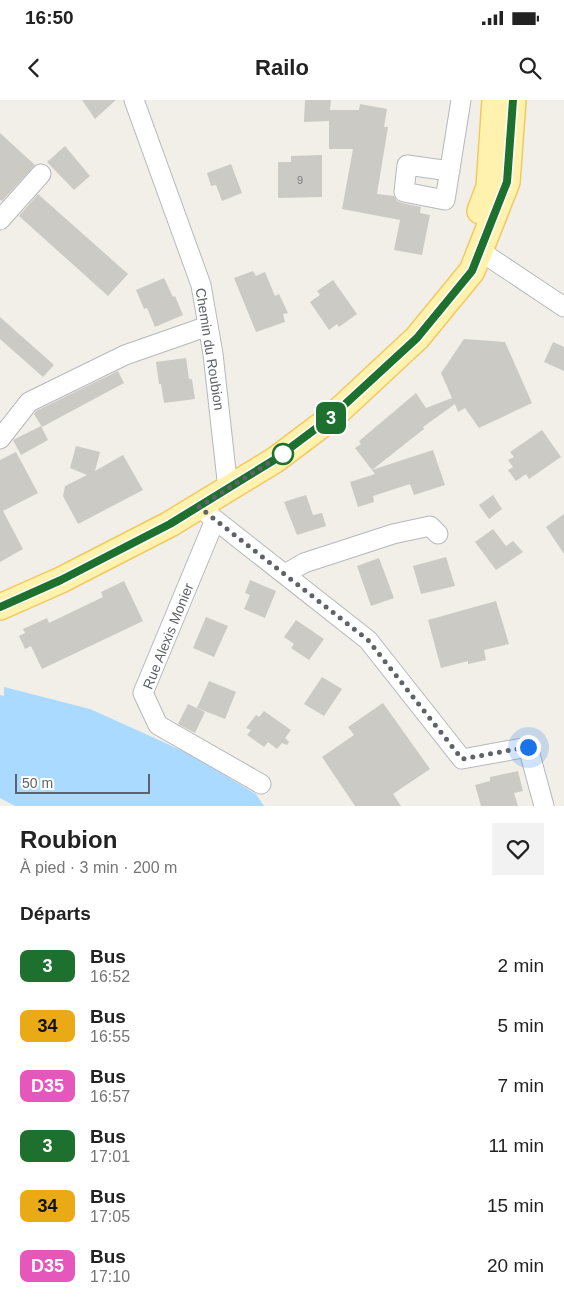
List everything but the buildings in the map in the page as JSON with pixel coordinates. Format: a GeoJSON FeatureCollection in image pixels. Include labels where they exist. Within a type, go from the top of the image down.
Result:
{"type":"FeatureCollection","features":[{"type":"Feature","properties":{"kind":"main road"},"geometry":{"type":"LineString","coordinates":[[417,338],[460,264],[487,192],[495,100]]}},
{"type":"Feature","properties":{"kind":"main road"},"geometry":{"type":"LineString","coordinates":[[0,607],[61,580],[170,524],[207,513],[228,489],[274,460],[330,418],[417,338],[472,271],[507,182],[513,100]]}},
{"type":"Feature","properties":{"kind":"street","name":"Chemin du Roubion"},"geometry":{"type":"LineString","coordinates":[[134,100],[201,285],[213,354],[228,489]]}},
{"type":"Feature","properties":{"kind":"street"},"geometry":{"type":"LineString","coordinates":[[450,171],[461,100]]}},
{"type":"Feature","properties":{"kind":"street"},"geometry":{"type":"LineString","coordinates":[[0,220],[41,174]]}},
{"type":"Feature","properties":{"kind":"street"},"geometry":{"type":"LineString","coordinates":[[480,251],[564,307]]}},
{"type":"Feature","properties":{"kind":"street"},"geometry":{"type":"LineString","coordinates":[[0,439],[29,402],[125,355],[208,326]]}},
{"type":"Feature","properties":{"kind":"street"},"geometry":{"type":"LineString","coordinates":[[207,513],[368,640],[462,759],[528,747],[544,806]]}},
{"type":"Feature","properties":{"kind":"street","name":"Rue Alexis Monier"},"geometry":{"type":"LineString","coordinates":[[207,513],[144,694],[158,725],[261,784]]}},
{"type":"Feature","properties":{"kind":"street"},"geometry":{"type":"LineString","coordinates":[[285,574],[304,563],[393,534],[430,526],[438,534]]}},
{"type":"Feature","properties":{"kind":"water"},"geometry":{"type":"Polygon","coordinates":[[[4,687],[90,709],[150,736],[189,754],[256,794],[264,806],[15,806],[0,798],[0,695],[4,696],[4,687]]]}},
{"type":"Feature","properties":{"kind":"bus line","name":"3"},"geometry":{"type":"LineString","coordinates":[[0,607],[61,580],[170,524],[274,460],[330,418],[417,338],[472,271],[507,182],[513,100]]}},
{"type":"Feature","properties":{"kind":"route"},"geometry":{"type":"LineString","coordinates":[[283,454],[199,507],[368,640],[462,759],[528,747]]}}]}
